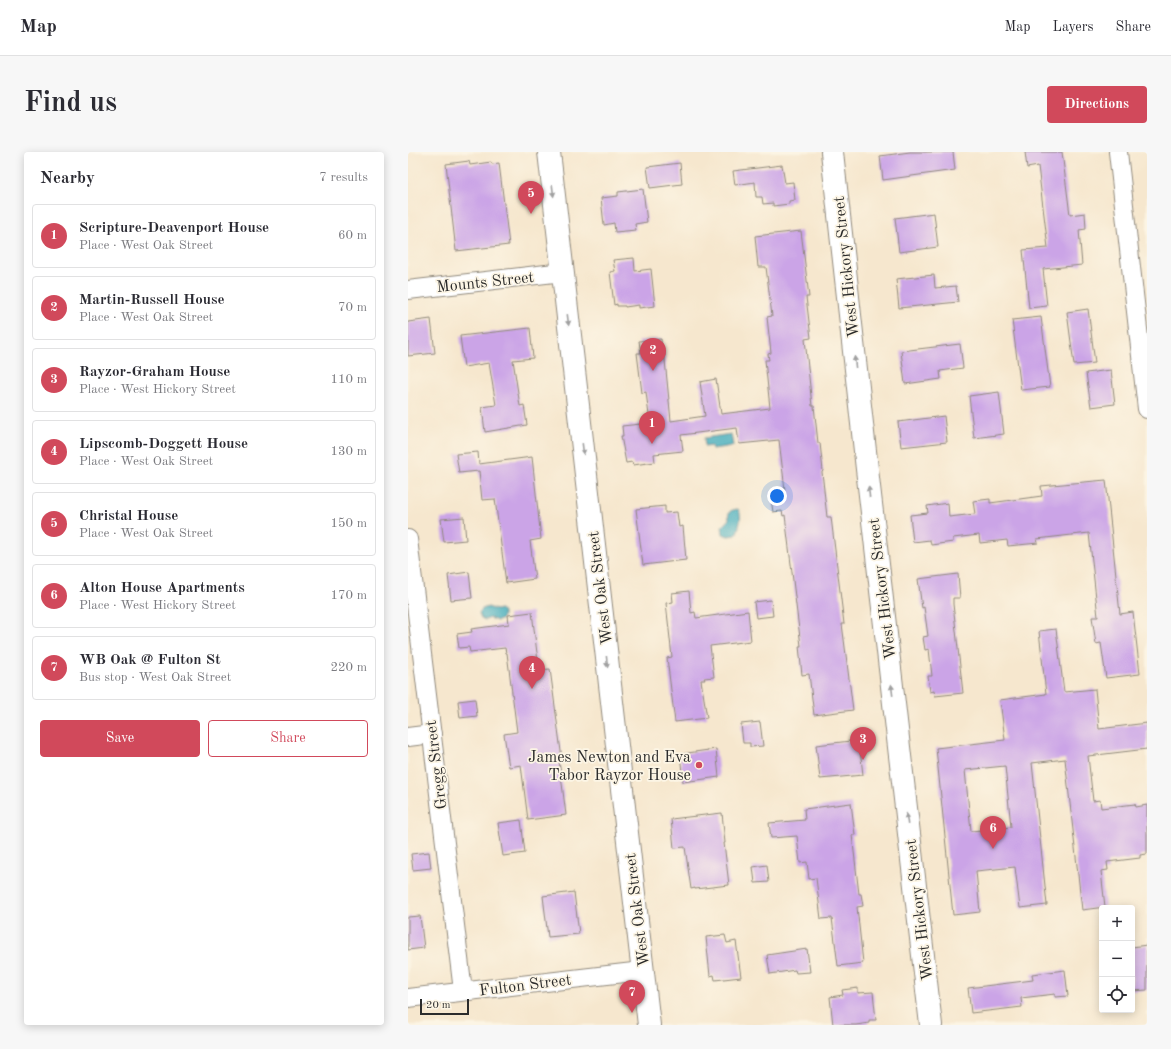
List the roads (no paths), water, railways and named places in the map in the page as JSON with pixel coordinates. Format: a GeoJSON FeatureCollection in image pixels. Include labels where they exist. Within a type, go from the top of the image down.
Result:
{"type":"FeatureCollection","features":[{"type":"Feature","properties":{"kind":"main road","name":"West Oak Street"},"geometry":{"type":"LineString","coordinates":[[549,152],[649,1025]]}},
{"type":"Feature","properties":{"kind":"main road","name":"West Hickory Street"},"geometry":{"type":"LineString","coordinates":[[832,152],[931,1025]]}},
{"type":"Feature","properties":{"kind":"street"},"geometry":{"type":"LineString","coordinates":[[1118,152],[1147,409]]}},
{"type":"Feature","properties":{"kind":"street","name":"Mounts Street"},"geometry":{"type":"LineString","coordinates":[[408,290],[563,272]]}},
{"type":"Feature","properties":{"kind":"street","name":"Gregg Street"},"geometry":{"type":"LineString","coordinates":[[408,539],[463,991]]}},
{"type":"Feature","properties":{"kind":"street"},"geometry":{"type":"LineString","coordinates":[[408,737],[432,734]]}},
{"type":"Feature","properties":{"kind":"street","name":"Fulton Street"},"geometry":{"type":"LineString","coordinates":[[408,998],[642,971]]}},
{"type":"Feature","properties":{"kind":"water"},"geometry":{"type":"Polygon","coordinates":[[[731,434],[733,446],[712,449],[711,446],[705,447],[704,438],[731,434]]]}},
{"type":"Feature","properties":{"kind":"water"},"geometry":{"type":"Polygon","coordinates":[[[738,509],[740,518],[736,535],[728,536],[723,534],[722,526],[729,519],[729,513],[732,510],[738,509]]]}},
{"type":"Feature","properties":{"kind":"water"},"geometry":{"type":"Polygon","coordinates":[[[488,607],[496,610],[500,609],[502,611],[503,617],[501,620],[497,621],[490,618],[485,620],[481,618],[479,613],[482,609],[488,607]]]}},
{"type":"Feature","properties":{"kind":"place","name":"Christal House"},"geometry":{"type":"Point","coordinates":[531,214]}},
{"type":"Feature","properties":{"kind":"place","name":"Martin-Russell House"},"geometry":{"type":"Point","coordinates":[653,371]}},
{"type":"Feature","properties":{"kind":"place","name":"Scripture-Deavenport House"},"geometry":{"type":"Point","coordinates":[652,444]}},
{"type":"Feature","properties":{"kind":"place","name":"Lipscomb-Doggett House"},"geometry":{"type":"Point","coordinates":[532,689]}},
{"type":"Feature","properties":{"kind":"place","name":"Rayzor-Graham House"},"geometry":{"type":"Point","coordinates":[863,760]}},
{"type":"Feature","properties":{"kind":"place","name":"James Newton and Eva Tabor Rayzor House"},"geometry":{"type":"Point","coordinates":[699,765]}},
{"type":"Feature","properties":{"kind":"place","name":"Alton House Apartments"},"geometry":{"type":"Point","coordinates":[993,849]}},
{"type":"Feature","properties":{"kind":"place","name":"WB Oak @ Fulton St"},"geometry":{"type":"Point","coordinates":[632,1013]}}]}
